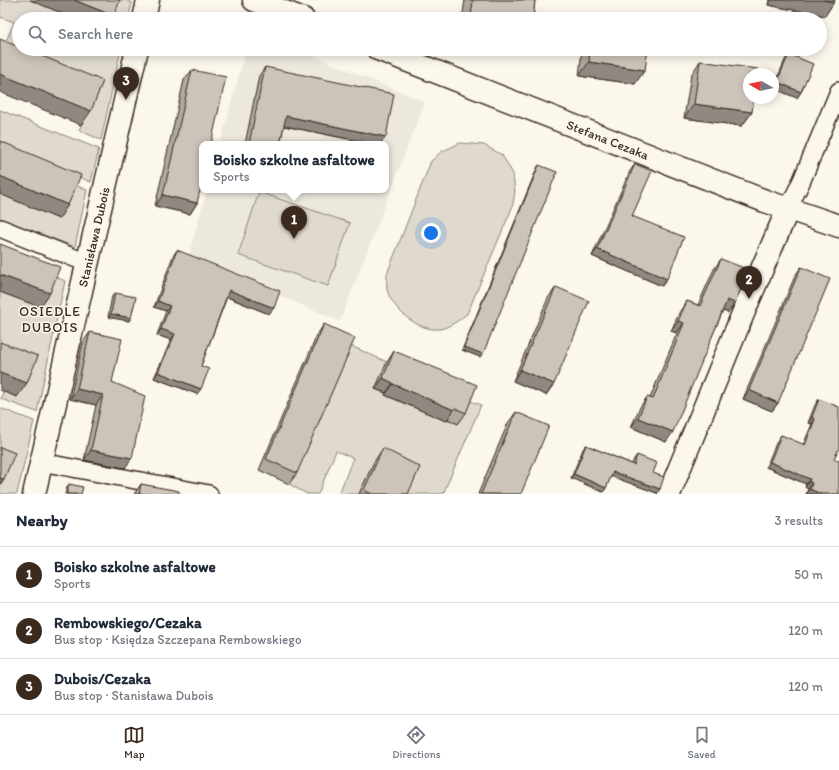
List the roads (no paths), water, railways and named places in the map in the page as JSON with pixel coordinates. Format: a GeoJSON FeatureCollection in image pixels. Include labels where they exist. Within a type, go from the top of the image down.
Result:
{"type":"FeatureCollection","features":[{"type":"Feature","properties":{"kind":"street"},"geometry":{"type":"LineString","coordinates":[[145,12],[148,0]]}},
{"type":"Feature","properties":{"kind":"street"},"geometry":{"type":"LineString","coordinates":[[254,0],[285,12]]}},
{"type":"Feature","properties":{"kind":"street","name":"Stanisława Dubois"},"geometry":{"type":"LineString","coordinates":[[34,494],[135,56]]}},
{"type":"Feature","properties":{"kind":"street","name":"Stefana Cezaka"},"geometry":{"type":"LineString","coordinates":[[396,56],[765,201],[839,226]]}},
{"type":"Feature","properties":{"kind":"street"},"geometry":{"type":"LineString","coordinates":[[669,494],[749,299],[802,180],[839,91]]}},
{"type":"Feature","properties":{"kind":"street"},"geometry":{"type":"LineString","coordinates":[[0,228],[87,262]]}},
{"type":"Feature","properties":{"kind":"street"},"geometry":{"type":"LineString","coordinates":[[41,462],[209,494]]}},
{"type":"Feature","properties":{"kind":"place","name":"Dubois/Cezaka"},"geometry":{"type":"Point","coordinates":[126,100]}},
{"type":"Feature","properties":{"kind":"place","name":"Boisko szkolne asfaltowe"},"geometry":{"type":"Point","coordinates":[294,239]}},
{"type":"Feature","properties":{"kind":"place","name":"Rembowskiego/Cezaka"},"geometry":{"type":"Point","coordinates":[749,299]}},
{"type":"Feature","properties":{"kind":"district","name":"OSIEDLE DUBOIS"},"geometry":{"type":"Point","coordinates":[50,320]}}]}
